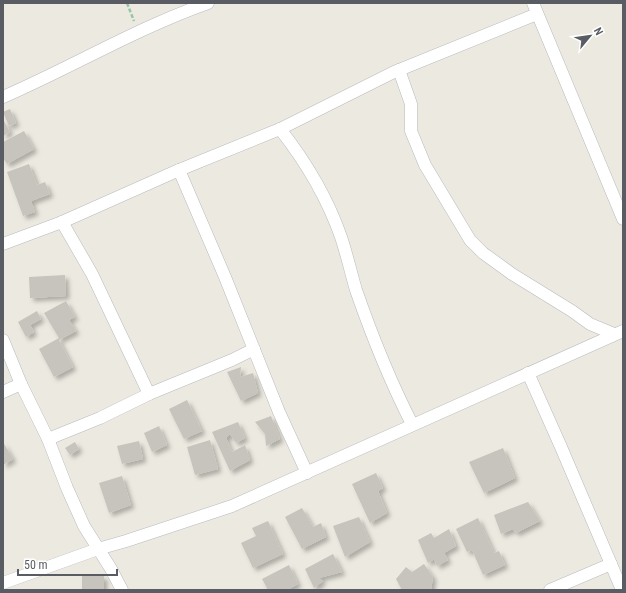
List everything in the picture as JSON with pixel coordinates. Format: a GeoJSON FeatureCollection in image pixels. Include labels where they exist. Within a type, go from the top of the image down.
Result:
{"type":"FeatureCollection","features":[{"type":"Feature","properties":{"kind":"street"},"geometry":{"type":"LineString","coordinates":[[3,97],[44,79],[136,32],[176,14],[208,3]]}},
{"type":"Feature","properties":{"kind":"street"},"geometry":{"type":"LineString","coordinates":[[3,244],[62,222],[179,170],[280,129],[399,70],[535,9],[623,219]]}},
{"type":"Feature","properties":{"kind":"street"},"geometry":{"type":"LineString","coordinates":[[399,70],[411,104],[411,131],[425,165],[470,240],[483,253],[512,274],[546,294],[590,324],[619,333]]}},
{"type":"Feature","properties":{"kind":"street"},"geometry":{"type":"LineString","coordinates":[[280,129],[297,150],[320,188],[340,236],[356,289],[385,365],[412,424]]}},
{"type":"Feature","properties":{"kind":"street"},"geometry":{"type":"LineString","coordinates":[[179,170],[279,412],[306,473]]}},
{"type":"Feature","properties":{"kind":"street"},"geometry":{"type":"LineString","coordinates":[[62,222],[92,274],[149,394]]}},
{"type":"Feature","properties":{"kind":"street"},"geometry":{"type":"LineString","coordinates":[[3,584],[98,549],[162,530],[232,506],[412,424],[619,333]]}},
{"type":"Feature","properties":{"kind":"street"},"geometry":{"type":"LineString","coordinates":[[3,340],[21,384],[48,440],[84,526],[122,590]]}},
{"type":"Feature","properties":{"kind":"street"},"geometry":{"type":"LineString","coordinates":[[48,440],[100,418],[149,394],[232,360],[254,349]]}},
{"type":"Feature","properties":{"kind":"street"},"geometry":{"type":"LineString","coordinates":[[528,373],[622,590]]}},
{"type":"Feature","properties":{"kind":"street"},"geometry":{"type":"LineString","coordinates":[[3,392],[21,384]]}},
{"type":"Feature","properties":{"kind":"street"},"geometry":{"type":"LineString","coordinates":[[550,590],[611,564]]}},
{"type":"Feature","properties":{"kind":"path"},"geometry":{"type":"LineString","coordinates":[[127,3],[134,19],[136,32]]}},
{"type":"Feature","properties":{"kind":"building"},"geometry":{"type":"Polygon","coordinates":[[[10,109],[16,123],[9,126],[3,112],[10,109]]]}},
{"type":"Feature","properties":{"kind":"building"},"geometry":{"type":"Polygon","coordinates":[[[3,119],[10,132],[3,136],[3,119]]]}},
{"type":"Feature","properties":{"kind":"building"},"geometry":{"type":"Polygon","coordinates":[[[24,131],[34,149],[7,164],[3,158],[3,142],[24,131]]]}},
{"type":"Feature","properties":{"kind":"building"},"geometry":{"type":"Polygon","coordinates":[[[29,164],[37,185],[45,182],[50,194],[31,201],[35,212],[23,216],[7,172],[29,164]]]}},
{"type":"Feature","properties":{"kind":"building"},"geometry":{"type":"Polygon","coordinates":[[[65,275],[66,296],[30,298],[29,277],[65,275]]]}},
{"type":"Feature","properties":{"kind":"building"},"geometry":{"type":"Polygon","coordinates":[[[66,301],[75,317],[69,320],[76,331],[59,340],[73,367],[54,377],[39,349],[59,338],[44,313],[66,301]]]}},
{"type":"Feature","properties":{"kind":"building"},"geometry":{"type":"Polygon","coordinates":[[[37,311],[41,319],[30,325],[34,332],[26,337],[18,322],[37,311]]]}},
{"type":"Feature","properties":{"kind":"building"},"geometry":{"type":"Polygon","coordinates":[[[241,367],[240,377],[253,373],[258,393],[241,401],[227,372],[241,367]]]}},
{"type":"Feature","properties":{"kind":"building"},"geometry":{"type":"Polygon","coordinates":[[[187,400],[202,431],[184,439],[169,409],[187,400]]]}},
{"type":"Feature","properties":{"kind":"building"},"geometry":{"type":"Polygon","coordinates":[[[271,416],[280,439],[266,446],[265,434],[255,422],[271,416]]]}},
{"type":"Feature","properties":{"kind":"building"},"geometry":{"type":"Polygon","coordinates":[[[238,422],[245,438],[236,443],[230,434],[226,438],[232,452],[245,445],[250,460],[230,471],[212,432],[238,422]]]}},
{"type":"Feature","properties":{"kind":"building"},"geometry":{"type":"Polygon","coordinates":[[[159,426],[167,445],[152,452],[144,433],[159,426]]]}},
{"type":"Feature","properties":{"kind":"building"},"geometry":{"type":"Polygon","coordinates":[[[210,440],[218,469],[195,475],[187,447],[210,440]]]}},
{"type":"Feature","properties":{"kind":"building"},"geometry":{"type":"Polygon","coordinates":[[[139,441],[143,459],[122,464],[117,446],[139,441]]]}},
{"type":"Feature","properties":{"kind":"building"},"geometry":{"type":"Polygon","coordinates":[[[3,442],[13,459],[3,465],[3,442]]]}},
{"type":"Feature","properties":{"kind":"building"},"geometry":{"type":"Polygon","coordinates":[[[75,442],[79,449],[70,455],[65,448],[75,442]]]}},
{"type":"Feature","properties":{"kind":"building"},"geometry":{"type":"Polygon","coordinates":[[[503,448],[515,478],[484,493],[469,462],[503,448]]]}},
{"type":"Feature","properties":{"kind":"building"},"geometry":{"type":"Polygon","coordinates":[[[376,473],[383,488],[378,491],[387,513],[370,523],[352,484],[376,473]]]}},
{"type":"Feature","properties":{"kind":"building"},"geometry":{"type":"Polygon","coordinates":[[[122,476],[131,505],[109,513],[99,483],[122,476]]]}},
{"type":"Feature","properties":{"kind":"building"},"geometry":{"type":"Polygon","coordinates":[[[528,502],[540,521],[516,533],[513,529],[501,534],[494,515],[528,502]]]}},
{"type":"Feature","properties":{"kind":"building"},"geometry":{"type":"Polygon","coordinates":[[[302,508],[313,527],[321,523],[326,537],[302,549],[285,517],[302,508]]]}},
{"type":"Feature","properties":{"kind":"building"},"geometry":{"type":"Polygon","coordinates":[[[359,517],[370,542],[345,557],[333,526],[359,517]]]}},
{"type":"Feature","properties":{"kind":"building"},"geometry":{"type":"Polygon","coordinates":[[[478,518],[494,553],[499,551],[505,565],[483,575],[472,550],[467,552],[456,529],[478,518]]]}},
{"type":"Feature","properties":{"kind":"building"},"geometry":{"type":"Polygon","coordinates":[[[268,521],[283,554],[253,568],[241,543],[256,536],[252,528],[268,521]]]}},
{"type":"Feature","properties":{"kind":"building"},"geometry":{"type":"Polygon","coordinates":[[[449,529],[456,546],[444,553],[448,560],[437,566],[434,559],[428,563],[418,540],[431,533],[434,538],[449,529]]]}},
{"type":"Feature","properties":{"kind":"building"},"geometry":{"type":"Polygon","coordinates":[[[333,554],[342,572],[319,578],[323,581],[314,588],[305,569],[333,554]]]}},
{"type":"Feature","properties":{"kind":"building"},"geometry":{"type":"Polygon","coordinates":[[[424,564],[433,577],[431,590],[402,590],[396,579],[406,567],[412,572],[424,564]]]}},
{"type":"Feature","properties":{"kind":"building"},"geometry":{"type":"Polygon","coordinates":[[[289,565],[298,584],[287,590],[268,590],[262,579],[289,565]]]}},
{"type":"Feature","properties":{"kind":"building"},"geometry":{"type":"Polygon","coordinates":[[[82,575],[104,576],[104,590],[82,590],[82,575]]]}}]}
